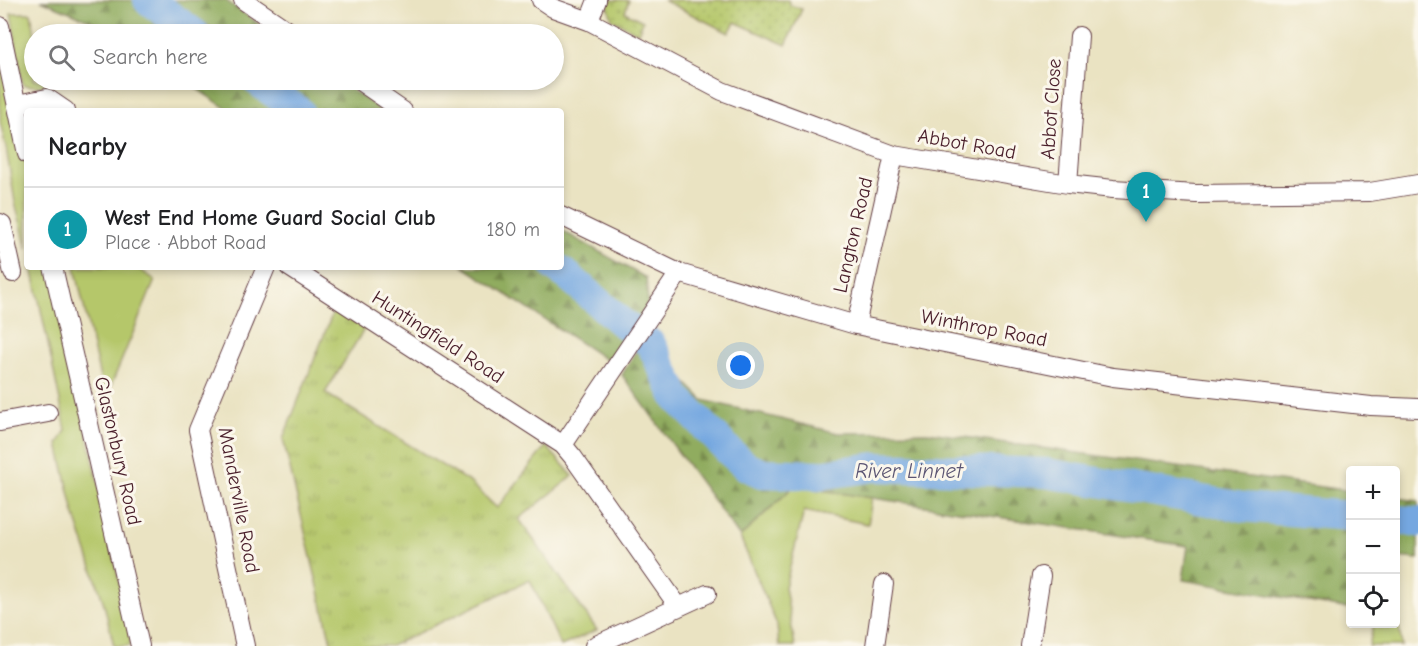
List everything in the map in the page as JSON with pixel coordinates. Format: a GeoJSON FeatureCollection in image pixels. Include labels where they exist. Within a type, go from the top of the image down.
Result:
{"type":"FeatureCollection","features":[{"type":"Feature","properties":{"kind":"street"},"geometry":{"type":"LineString","coordinates":[[243,0],[278,24]]}},
{"type":"Feature","properties":{"kind":"street","name":"Abbot Road"},"geometry":{"type":"LineString","coordinates":[[541,0],[554,8],[589,21],[722,91],[894,155],[1068,184],[1196,194],[1370,192],[1418,184]]}},
{"type":"Feature","properties":{"kind":"street"},"geometry":{"type":"LineString","coordinates":[[589,21],[597,0]]}},
{"type":"Feature","properties":{"kind":"street"},"geometry":{"type":"LineString","coordinates":[[0,26],[24,139]]}},
{"type":"Feature","properties":{"kind":"street","name":"Abbot Close"},"geometry":{"type":"LineString","coordinates":[[1068,184],[1079,36]]}},
{"type":"Feature","properties":{"kind":"street"},"geometry":{"type":"LineString","coordinates":[[373,90],[399,108]]}},
{"type":"Feature","properties":{"kind":"street"},"geometry":{"type":"LineString","coordinates":[[17,104],[47,98],[62,108]]}},
{"type":"Feature","properties":{"kind":"street","name":"Langton Road"},"geometry":{"type":"LineString","coordinates":[[856,326],[894,155]]}},
{"type":"Feature","properties":{"kind":"street","name":"Winthrop Road"},"geometry":{"type":"LineString","coordinates":[[564,217],[680,273],[856,326],[1113,377],[1371,406],[1418,408]]}},
{"type":"Feature","properties":{"kind":"street"},"geometry":{"type":"LineString","coordinates":[[0,223],[13,273]]}},
{"type":"Feature","properties":{"kind":"street","name":"Glastonbury Road"},"geometry":{"type":"LineString","coordinates":[[54,270],[140,646]]}},
{"type":"Feature","properties":{"kind":"street","name":"Manderville Road"},"geometry":{"type":"LineString","coordinates":[[244,646],[198,430],[265,270]]}},
{"type":"Feature","properties":{"kind":"street","name":"Huntingfield Road"},"geometry":{"type":"LineString","coordinates":[[294,270],[563,445],[678,606]]}},
{"type":"Feature","properties":{"kind":"street"},"geometry":{"type":"LineString","coordinates":[[563,445],[680,273]]}},
{"type":"Feature","properties":{"kind":"street"},"geometry":{"type":"LineString","coordinates":[[0,422],[48,413]]}},
{"type":"Feature","properties":{"kind":"street"},"geometry":{"type":"LineString","coordinates":[[1030,646],[1041,576]]}},
{"type":"Feature","properties":{"kind":"street"},"geometry":{"type":"LineString","coordinates":[[875,646],[884,584]]}},
{"type":"Feature","properties":{"kind":"street"},"geometry":{"type":"LineString","coordinates":[[594,646],[707,594]]}},
{"type":"Feature","properties":{"kind":"green space"},"geometry":{"type":"Polygon","coordinates":[[[41,0],[170,0],[203,24],[98,24],[41,0]]]}},
{"type":"Feature","properties":{"kind":"green space"},"geometry":{"type":"Polygon","coordinates":[[[172,0],[225,0],[259,24],[206,24],[172,0]]]}},
{"type":"Feature","properties":{"kind":"green space"},"geometry":{"type":"Polygon","coordinates":[[[610,0],[629,0],[625,12],[643,21],[638,33],[612,19],[608,6],[610,0]]]}},
{"type":"Feature","properties":{"kind":"green space"},"geometry":{"type":"Polygon","coordinates":[[[663,0],[788,0],[790,5],[802,9],[786,45],[735,22],[729,33],[663,0]]]}},
{"type":"Feature","properties":{"kind":"green space"},"geometry":{"type":"Polygon","coordinates":[[[11,13],[31,13],[33,24],[24,24],[23,85],[11,13]]]}},
{"type":"Feature","properties":{"kind":"green space"},"geometry":{"type":"Polygon","coordinates":[[[0,26],[24,140],[24,237],[15,202],[0,122],[0,26]]]}},
{"type":"Feature","properties":{"kind":"green space"},"geometry":{"type":"Polygon","coordinates":[[[199,90],[352,90],[378,108],[226,108],[199,90]]]}},
{"type":"Feature","properties":{"kind":"green space"},"geometry":{"type":"Polygon","coordinates":[[[564,232],[646,278],[648,302],[633,331],[611,363],[469,270],[552,270],[622,322],[558,270],[564,270],[564,232]]]}},
{"type":"Feature","properties":{"kind":"green space"},"geometry":{"type":"Polygon","coordinates":[[[33,270],[53,270],[130,633],[130,646],[114,646],[104,604],[74,513],[58,444],[66,430],[33,270]]]}},
{"type":"Feature","properties":{"kind":"green space"},"geometry":{"type":"Polygon","coordinates":[[[76,270],[140,270],[155,280],[105,400],[76,270]]]}},
{"type":"Feature","properties":{"kind":"green space"},"geometry":{"type":"Polygon","coordinates":[[[335,307],[366,326],[325,393],[471,483],[497,508],[546,446],[573,476],[519,519],[597,630],[561,646],[530,580],[391,646],[332,646],[283,439],[335,307]]]}},
{"type":"Feature","properties":{"kind":"green space"},"geometry":{"type":"Polygon","coordinates":[[[643,339],[703,400],[838,433],[928,432],[1346,490],[1346,608],[1183,580],[1188,546],[794,486],[740,537],[622,375],[643,339]]]}},
{"type":"Feature","properties":{"kind":"green space"},"geometry":{"type":"Polygon","coordinates":[[[794,486],[872,498],[868,524],[804,511],[785,587],[795,646],[779,646],[777,625],[740,537],[794,486]]]}},
{"type":"Feature","properties":{"kind":"green space"},"geometry":{"type":"Polygon","coordinates":[[[1400,499],[1418,501],[1418,559],[1400,557],[1400,499]]]}},
{"type":"Feature","properties":{"kind":"green space"},"geometry":{"type":"Polygon","coordinates":[[[1373,628],[1399,628],[1402,646],[1369,646],[1373,628]]]}},
{"type":"Feature","properties":{"kind":"waterway","name":"River Linnet"},"geometry":{"type":"LineString","coordinates":[[148,0],[181,24]]}},
{"type":"Feature","properties":{"kind":"waterway","name":"River Linnet"},"geometry":{"type":"LineString","coordinates":[[270,90],[295,108]]}},
{"type":"Feature","properties":{"kind":"waterway","name":"River Linnet"},"geometry":{"type":"LineString","coordinates":[[559,270],[651,344],[677,398],[731,453],[746,466],[761,473],[819,475],[875,467],[1046,473],[1243,507],[1346,516]]}},
{"type":"Feature","properties":{"kind":"waterway","name":"River Linnet"},"geometry":{"type":"LineString","coordinates":[[1400,520],[1418,522]]}},
{"type":"Feature","properties":{"kind":"place","name":"West End Home Guard Social Club"},"geometry":{"type":"Point","coordinates":[1146,222]}}]}
